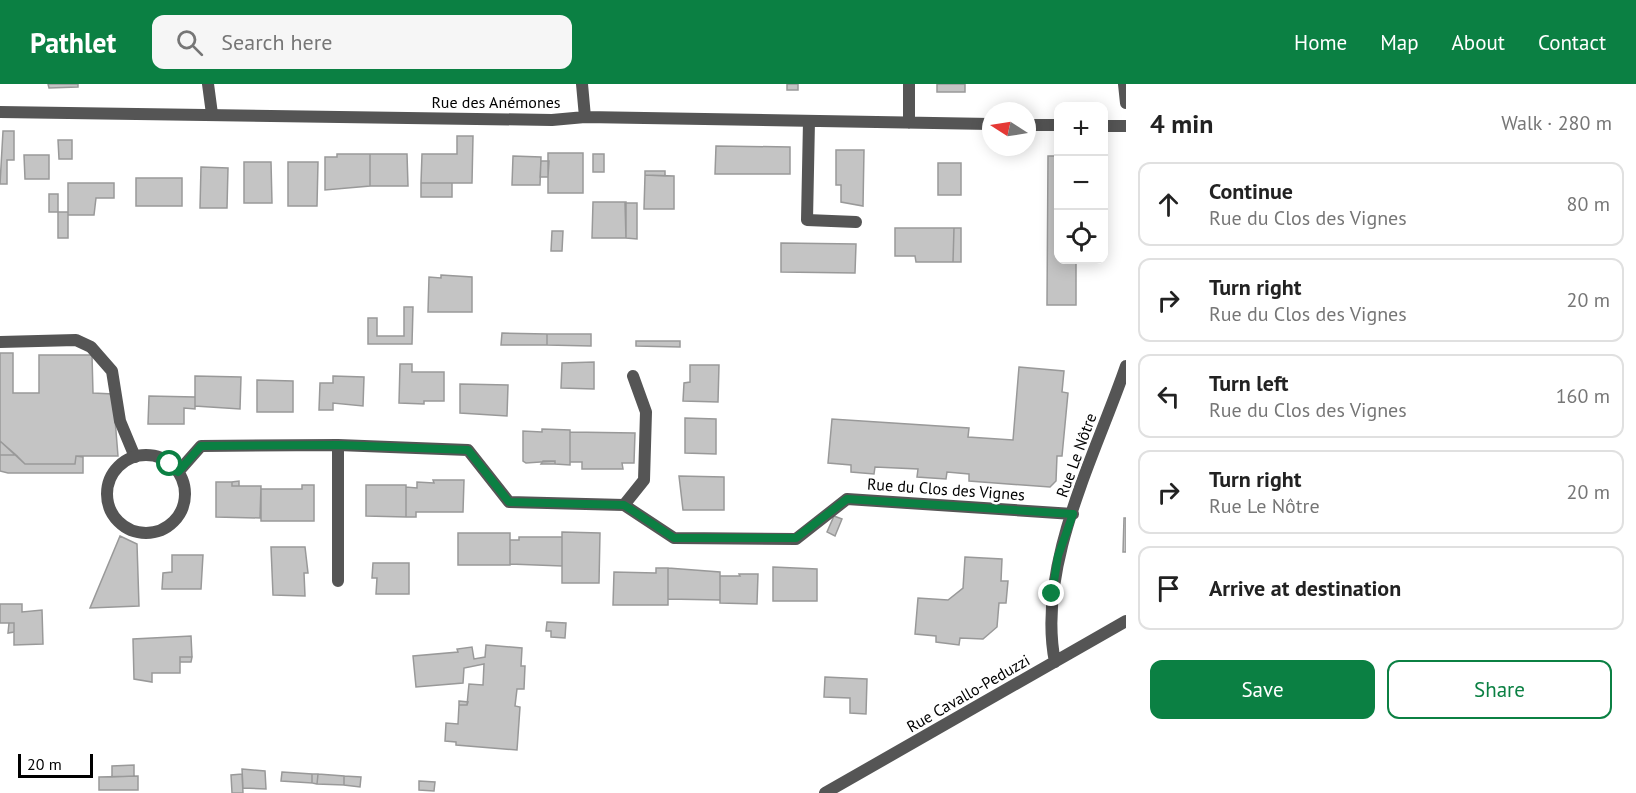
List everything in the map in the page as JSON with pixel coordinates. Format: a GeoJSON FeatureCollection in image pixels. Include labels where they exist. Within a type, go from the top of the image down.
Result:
{"type":"FeatureCollection","features":[{"type":"Feature","properties":{"kind":"street"},"geometry":{"type":"LineString","coordinates":[[208,84],[212,114]]}},
{"type":"Feature","properties":{"kind":"street"},"geometry":{"type":"LineString","coordinates":[[582,84],[585,117]]}},
{"type":"Feature","properties":{"kind":"street"},"geometry":{"type":"LineString","coordinates":[[909,84],[909,123]]}},
{"type":"Feature","properties":{"kind":"street"},"geometry":{"type":"LineString","coordinates":[[1125,84],[1126,103]]}},
{"type":"Feature","properties":{"kind":"street","name":"Rue des Anémones"},"geometry":{"type":"LineString","coordinates":[[0,112],[552,120],[585,117],[982,124]]}},
{"type":"Feature","properties":{"kind":"street"},"geometry":{"type":"LineString","coordinates":[[809,121],[807,220],[856,222]]}},
{"type":"Feature","properties":{"kind":"street"},"geometry":{"type":"LineString","coordinates":[[1036,125],[1054,125]]}},
{"type":"Feature","properties":{"kind":"street"},"geometry":{"type":"LineString","coordinates":[[1108,126],[1126,126]]}},
{"type":"Feature","properties":{"kind":"street"},"geometry":{"type":"LineString","coordinates":[[0,342],[76,340],[91,347],[112,371],[120,421],[135,457]]}},
{"type":"Feature","properties":{"kind":"street","name":"Rue Le Nôtre"},"geometry":{"type":"LineString","coordinates":[[1055,662],[1051,640],[1052,594],[1058,556],[1126,366]]}},
{"type":"Feature","properties":{"kind":"street"},"geometry":{"type":"LineString","coordinates":[[178,472],[201,446],[339,445],[468,450],[509,502],[624,505],[644,480],[646,412],[633,376]]}},
{"type":"Feature","properties":{"kind":"street"},"geometry":{"type":"LineString","coordinates":[[338,581],[339,445]]}},
{"type":"Feature","properties":{"kind":"street"},"geometry":{"type":"LineString","coordinates":[[135,457],[159,458],[178,472],[185,498],[181,511],[173,522],[162,530],[149,533],[136,532],[124,527],[114,517],[107,494],[109,482],[115,471],[135,457]]}},
{"type":"Feature","properties":{"kind":"street","name":"Rue du Clos des Vignes"},"geometry":{"type":"LineString","coordinates":[[624,505],[674,538],[796,538],[847,499],[1073,514]]}},
{"type":"Feature","properties":{"kind":"street","name":"Rue Cavallo-Peduzzi"},"geometry":{"type":"LineString","coordinates":[[825,793],[1126,621]]}},
{"type":"Feature","properties":{"kind":"building"},"geometry":{"type":"Polygon","coordinates":[[[48,84],[78,84],[78,87],[49,88],[48,84]]]}},
{"type":"Feature","properties":{"kind":"building"},"geometry":{"type":"Polygon","coordinates":[[[787,84],[798,84],[798,90],[787,90],[787,84]]]}},
{"type":"Feature","properties":{"kind":"building"},"geometry":{"type":"Polygon","coordinates":[[[937,84],[965,84],[965,92],[937,92],[937,84]]]}},
{"type":"Feature","properties":{"kind":"building"},"geometry":{"type":"Polygon","coordinates":[[[3,131],[14,131],[14,160],[7,160],[7,184],[0,184],[3,131]]]}},
{"type":"Feature","properties":{"kind":"building"},"geometry":{"type":"Polygon","coordinates":[[[457,136],[473,136],[472,183],[421,183],[422,154],[457,154],[457,136]]]}},
{"type":"Feature","properties":{"kind":"building"},"geometry":{"type":"Polygon","coordinates":[[[58,140],[72,140],[72,159],[59,159],[58,140]]]}},
{"type":"Feature","properties":{"kind":"building"},"geometry":{"type":"Polygon","coordinates":[[[716,146],[790,147],[790,174],[715,174],[716,146]]]}},
{"type":"Feature","properties":{"kind":"building"},"geometry":{"type":"Polygon","coordinates":[[[836,150],[864,150],[863,206],[841,202],[841,185],[836,185],[836,150]]]}},
{"type":"Feature","properties":{"kind":"building"},"geometry":{"type":"Polygon","coordinates":[[[548,153],[583,153],[583,193],[548,193],[548,153]]]}},
{"type":"Feature","properties":{"kind":"building"},"geometry":{"type":"Polygon","coordinates":[[[337,154],[370,154],[370,186],[325,190],[325,157],[337,157],[337,154]]]}},
{"type":"Feature","properties":{"kind":"building"},"geometry":{"type":"Polygon","coordinates":[[[370,154],[407,154],[408,186],[370,186],[370,154]]]}},
{"type":"Feature","properties":{"kind":"building"},"geometry":{"type":"Polygon","coordinates":[[[593,154],[604,154],[604,172],[593,172],[593,154]]]}},
{"type":"Feature","properties":{"kind":"building"},"geometry":{"type":"Polygon","coordinates":[[[24,155],[49,155],[49,179],[25,179],[24,155]]]}},
{"type":"Feature","properties":{"kind":"building"},"geometry":{"type":"Polygon","coordinates":[[[513,156],[541,157],[540,185],[512,185],[513,156]]]}},
{"type":"Feature","properties":{"kind":"building"},"geometry":{"type":"Polygon","coordinates":[[[1048,156],[1054,156],[1054,264],[1076,264],[1076,305],[1047,305],[1048,156]]]}},
{"type":"Feature","properties":{"kind":"building"},"geometry":{"type":"Polygon","coordinates":[[[541,161],[549,161],[548,177],[540,177],[541,161]]]}},
{"type":"Feature","properties":{"kind":"building"},"geometry":{"type":"Polygon","coordinates":[[[244,162],[271,162],[272,203],[244,203],[244,162]]]}},
{"type":"Feature","properties":{"kind":"building"},"geometry":{"type":"Polygon","coordinates":[[[288,162],[318,162],[317,206],[288,206],[288,162]]]}},
{"type":"Feature","properties":{"kind":"building"},"geometry":{"type":"Polygon","coordinates":[[[938,163],[961,163],[961,195],[938,195],[938,163]]]}},
{"type":"Feature","properties":{"kind":"building"},"geometry":{"type":"Polygon","coordinates":[[[201,167],[228,168],[227,208],[200,208],[201,167]]]}},
{"type":"Feature","properties":{"kind":"building"},"geometry":{"type":"Polygon","coordinates":[[[645,171],[665,171],[665,176],[645,175],[645,171]]]}},
{"type":"Feature","properties":{"kind":"building"},"geometry":{"type":"Polygon","coordinates":[[[645,175],[674,176],[674,209],[644,209],[645,175]]]}},
{"type":"Feature","properties":{"kind":"building"},"geometry":{"type":"Polygon","coordinates":[[[136,178],[182,178],[182,206],[136,206],[136,178]]]}},
{"type":"Feature","properties":{"kind":"building"},"geometry":{"type":"Polygon","coordinates":[[[68,183],[114,183],[114,198],[96,198],[94,215],[68,215],[68,183]]]}},
{"type":"Feature","properties":{"kind":"building"},"geometry":{"type":"Polygon","coordinates":[[[421,183],[452,183],[452,197],[421,197],[421,183]]]}},
{"type":"Feature","properties":{"kind":"building"},"geometry":{"type":"Polygon","coordinates":[[[49,194],[58,194],[58,212],[49,212],[49,194]]]}},
{"type":"Feature","properties":{"kind":"building"},"geometry":{"type":"Polygon","coordinates":[[[593,202],[626,202],[626,238],[592,238],[593,202]]]}},
{"type":"Feature","properties":{"kind":"building"},"geometry":{"type":"Polygon","coordinates":[[[625,203],[637,203],[637,239],[626,238],[625,203]]]}},
{"type":"Feature","properties":{"kind":"building"},"geometry":{"type":"Polygon","coordinates":[[[58,212],[68,212],[68,238],[58,238],[58,212]]]}},
{"type":"Feature","properties":{"kind":"building"},"geometry":{"type":"Polygon","coordinates":[[[895,228],[954,228],[953,262],[916,262],[915,256],[895,256],[895,228]]]}},
{"type":"Feature","properties":{"kind":"building"},"geometry":{"type":"Polygon","coordinates":[[[954,228],[961,228],[961,262],[953,262],[954,228]]]}},
{"type":"Feature","properties":{"kind":"building"},"geometry":{"type":"Polygon","coordinates":[[[552,231],[563,231],[562,251],[551,251],[552,231]]]}},
{"type":"Feature","properties":{"kind":"building"},"geometry":{"type":"Polygon","coordinates":[[[781,243],[856,244],[855,273],[781,272],[781,243]]]}},
{"type":"Feature","properties":{"kind":"building"},"geometry":{"type":"Polygon","coordinates":[[[441,275],[472,277],[472,312],[428,312],[429,277],[441,278],[441,275]]]}},
{"type":"Feature","properties":{"kind":"building"},"geometry":{"type":"Polygon","coordinates":[[[404,307],[413,307],[412,344],[368,344],[368,318],[377,318],[377,336],[404,336],[404,307]]]}},
{"type":"Feature","properties":{"kind":"building"},"geometry":{"type":"Polygon","coordinates":[[[502,333],[547,334],[547,345],[501,345],[502,333]]]}},
{"type":"Feature","properties":{"kind":"building"},"geometry":{"type":"Polygon","coordinates":[[[547,334],[591,334],[591,346],[547,345],[547,334]]]}},
{"type":"Feature","properties":{"kind":"building"},"geometry":{"type":"Polygon","coordinates":[[[636,341],[680,341],[680,347],[636,346],[636,341]]]}},
{"type":"Feature","properties":{"kind":"building"},"geometry":{"type":"Polygon","coordinates":[[[0,353],[13,353],[13,393],[39,393],[39,355],[92,355],[93,393],[113,394],[118,456],[76,456],[75,464],[25,464],[0,441],[0,353]]]}},
{"type":"Feature","properties":{"kind":"building"},"geometry":{"type":"Polygon","coordinates":[[[594,362],[594,389],[561,388],[562,363],[594,362]]]}},
{"type":"Feature","properties":{"kind":"building"},"geometry":{"type":"Polygon","coordinates":[[[400,364],[412,364],[412,372],[444,372],[444,401],[424,401],[424,404],[399,403],[400,364]]]}},
{"type":"Feature","properties":{"kind":"building"},"geometry":{"type":"Polygon","coordinates":[[[690,365],[719,365],[718,402],[683,401],[684,383],[690,382],[690,365]]]}},
{"type":"Feature","properties":{"kind":"building"},"geometry":{"type":"Polygon","coordinates":[[[1019,367],[1064,371],[1062,392],[1068,393],[1062,456],[1057,456],[1056,481],[1050,487],[969,481],[969,474],[947,472],[946,479],[917,477],[918,469],[875,467],[874,474],[851,472],[851,465],[828,463],[832,419],[969,428],[968,437],[1013,440],[1019,367]]]}},
{"type":"Feature","properties":{"kind":"building"},"geometry":{"type":"Polygon","coordinates":[[[195,376],[241,377],[240,409],[195,406],[195,376]]]}},
{"type":"Feature","properties":{"kind":"building"},"geometry":{"type":"Polygon","coordinates":[[[333,376],[364,377],[363,406],[333,403],[333,410],[319,410],[320,383],[333,383],[333,376]]]}},
{"type":"Feature","properties":{"kind":"building"},"geometry":{"type":"Polygon","coordinates":[[[257,380],[293,381],[293,412],[257,412],[257,380]]]}},
{"type":"Feature","properties":{"kind":"building"},"geometry":{"type":"Polygon","coordinates":[[[460,384],[508,385],[507,416],[460,413],[460,384]]]}},
{"type":"Feature","properties":{"kind":"building"},"geometry":{"type":"Polygon","coordinates":[[[149,396],[195,397],[195,409],[184,408],[184,424],[148,424],[149,396]]]}},
{"type":"Feature","properties":{"kind":"building"},"geometry":{"type":"Polygon","coordinates":[[[685,418],[716,419],[716,454],[685,453],[685,418]]]}},
{"type":"Feature","properties":{"kind":"building"},"geometry":{"type":"Polygon","coordinates":[[[542,429],[570,430],[570,465],[555,464],[555,461],[526,463],[523,461],[523,431],[542,432],[542,429]]]}},
{"type":"Feature","properties":{"kind":"building"},"geometry":{"type":"Polygon","coordinates":[[[570,432],[635,433],[634,463],[622,463],[623,469],[582,469],[582,462],[570,462],[570,432]]]}},
{"type":"Feature","properties":{"kind":"building"},"geometry":{"type":"Polygon","coordinates":[[[0,441],[16,455],[0,455],[0,441]]]}},
{"type":"Feature","properties":{"kind":"building"},"geometry":{"type":"Polygon","coordinates":[[[0,455],[16,455],[25,464],[75,464],[76,456],[83,457],[83,473],[8,473],[0,471],[0,455]]]}},
{"type":"Feature","properties":{"kind":"building"},"geometry":{"type":"Polygon","coordinates":[[[543,461],[555,461],[555,464],[541,464],[543,461]]]}},
{"type":"Feature","properties":{"kind":"building"},"geometry":{"type":"Polygon","coordinates":[[[679,476],[724,477],[724,510],[683,510],[679,476]]]}},
{"type":"Feature","properties":{"kind":"building"},"geometry":{"type":"Polygon","coordinates":[[[433,480],[464,480],[463,512],[416,512],[416,517],[406,517],[406,487],[417,488],[417,482],[434,483],[433,480]]]}},
{"type":"Feature","properties":{"kind":"building"},"geometry":{"type":"Polygon","coordinates":[[[239,481],[239,486],[232,486],[232,482],[239,481]]]}},
{"type":"Feature","properties":{"kind":"building"},"geometry":{"type":"Polygon","coordinates":[[[216,482],[232,482],[232,486],[261,486],[260,518],[216,517],[216,482]]]}},
{"type":"Feature","properties":{"kind":"building"},"geometry":{"type":"Polygon","coordinates":[[[302,485],[314,485],[314,521],[261,521],[261,489],[302,489],[302,485]]]}},
{"type":"Feature","properties":{"kind":"building"},"geometry":{"type":"Polygon","coordinates":[[[366,485],[406,485],[406,517],[366,516],[366,485]]]}},
{"type":"Feature","properties":{"kind":"building"},"geometry":{"type":"Polygon","coordinates":[[[834,516],[842,519],[835,536],[827,532],[834,516]]]}},
{"type":"Feature","properties":{"kind":"building"},"geometry":{"type":"Polygon","coordinates":[[[1124,518],[1126,518],[1126,552],[1123,552],[1124,518]]]}},
{"type":"Feature","properties":{"kind":"building"},"geometry":{"type":"Polygon","coordinates":[[[562,532],[600,533],[599,583],[562,583],[562,532]]]}},
{"type":"Feature","properties":{"kind":"building"},"geometry":{"type":"Polygon","coordinates":[[[458,533],[510,533],[510,565],[458,565],[458,533]]]}},
{"type":"Feature","properties":{"kind":"building"},"geometry":{"type":"Polygon","coordinates":[[[120,536],[137,544],[139,606],[90,608],[120,536]]]}},
{"type":"Feature","properties":{"kind":"building"},"geometry":{"type":"Polygon","coordinates":[[[519,537],[562,537],[562,566],[510,564],[510,540],[519,540],[519,537]]]}},
{"type":"Feature","properties":{"kind":"building"},"geometry":{"type":"Polygon","coordinates":[[[271,547],[305,547],[308,573],[304,573],[305,596],[273,595],[271,547]]]}},
{"type":"Feature","properties":{"kind":"building"},"geometry":{"type":"Polygon","coordinates":[[[172,555],[203,555],[201,589],[162,589],[163,573],[172,572],[172,555]]]}},
{"type":"Feature","properties":{"kind":"building"},"geometry":{"type":"Polygon","coordinates":[[[965,557],[1002,559],[1001,581],[1008,581],[1006,603],[999,603],[997,627],[983,639],[960,638],[959,645],[936,642],[936,636],[915,634],[918,598],[948,600],[963,588],[965,557]]]}},
{"type":"Feature","properties":{"kind":"building"},"geometry":{"type":"Polygon","coordinates":[[[373,563],[409,563],[409,594],[376,594],[377,578],[372,578],[373,563]]]}},
{"type":"Feature","properties":{"kind":"building"},"geometry":{"type":"Polygon","coordinates":[[[773,567],[817,569],[817,601],[773,601],[773,567]]]}},
{"type":"Feature","properties":{"kind":"building"},"geometry":{"type":"Polygon","coordinates":[[[656,568],[668,568],[668,605],[613,605],[614,572],[656,573],[656,568]]]}},
{"type":"Feature","properties":{"kind":"building"},"geometry":{"type":"Polygon","coordinates":[[[668,568],[720,572],[720,600],[668,599],[668,568]]]}},
{"type":"Feature","properties":{"kind":"building"},"geometry":{"type":"Polygon","coordinates":[[[739,574],[758,574],[757,604],[720,603],[720,576],[740,576],[739,574]]]}},
{"type":"Feature","properties":{"kind":"building"},"geometry":{"type":"Polygon","coordinates":[[[0,604],[22,604],[22,612],[42,610],[43,644],[14,645],[14,623],[0,623],[0,604]]]}},
{"type":"Feature","properties":{"kind":"building"},"geometry":{"type":"Polygon","coordinates":[[[547,622],[566,623],[565,638],[551,637],[551,631],[546,631],[547,622]]]}},
{"type":"Feature","properties":{"kind":"building"},"geometry":{"type":"Polygon","coordinates":[[[9,623],[14,623],[14,632],[8,633],[9,623]]]}},
{"type":"Feature","properties":{"kind":"building"},"geometry":{"type":"Polygon","coordinates":[[[191,636],[192,657],[180,657],[180,673],[152,673],[152,682],[134,679],[133,639],[191,636]]]}},
{"type":"Feature","properties":{"kind":"building"},"geometry":{"type":"Polygon","coordinates":[[[486,645],[522,648],[521,666],[525,666],[524,689],[517,689],[515,706],[520,707],[517,750],[456,745],[456,742],[445,741],[446,723],[458,724],[459,705],[467,705],[469,684],[483,685],[484,664],[464,668],[463,683],[416,687],[413,656],[458,652],[457,649],[472,647],[474,659],[485,657],[486,645]]]}},
{"type":"Feature","properties":{"kind":"building"},"geometry":{"type":"Polygon","coordinates":[[[180,657],[192,657],[191,662],[180,662],[180,657]]]}},
{"type":"Feature","properties":{"kind":"building"},"geometry":{"type":"Polygon","coordinates":[[[825,677],[867,679],[866,714],[850,713],[850,698],[824,697],[825,677]]]}},
{"type":"Feature","properties":{"kind":"building"},"geometry":{"type":"Polygon","coordinates":[[[459,701],[468,702],[467,705],[459,705],[459,701]]]}},
{"type":"Feature","properties":{"kind":"building"},"geometry":{"type":"Polygon","coordinates":[[[134,765],[134,776],[112,777],[112,766],[134,765]]]}},
{"type":"Feature","properties":{"kind":"building"},"geometry":{"type":"Polygon","coordinates":[[[242,769],[265,771],[266,789],[243,788],[242,769]]]}},
{"type":"Feature","properties":{"kind":"building"},"geometry":{"type":"Polygon","coordinates":[[[282,772],[312,774],[312,783],[281,781],[282,772]]]}},
{"type":"Feature","properties":{"kind":"building"},"geometry":{"type":"Polygon","coordinates":[[[242,774],[243,793],[232,793],[231,775],[242,774]]]}},
{"type":"Feature","properties":{"kind":"building"},"geometry":{"type":"Polygon","coordinates":[[[312,774],[318,774],[317,784],[312,783],[312,774]]]}},
{"type":"Feature","properties":{"kind":"building"},"geometry":{"type":"Polygon","coordinates":[[[318,774],[344,776],[344,785],[317,784],[318,774]]]}},
{"type":"Feature","properties":{"kind":"building"},"geometry":{"type":"Polygon","coordinates":[[[138,776],[138,790],[99,790],[99,777],[138,776]]]}},
{"type":"Feature","properties":{"kind":"building"},"geometry":{"type":"Polygon","coordinates":[[[344,776],[361,777],[360,787],[344,785],[344,776]]]}},
{"type":"Feature","properties":{"kind":"building"},"geometry":{"type":"Polygon","coordinates":[[[419,781],[435,782],[434,791],[419,790],[419,781]]]}},
{"type":"Feature","properties":{"kind":"route"},"geometry":{"type":"LineString","coordinates":[[170,464],[178,472],[201,446],[339,445],[468,450],[509,502],[624,505],[674,538],[796,538],[847,499],[1073,514],[1058,556],[1052,594]]}}]}
